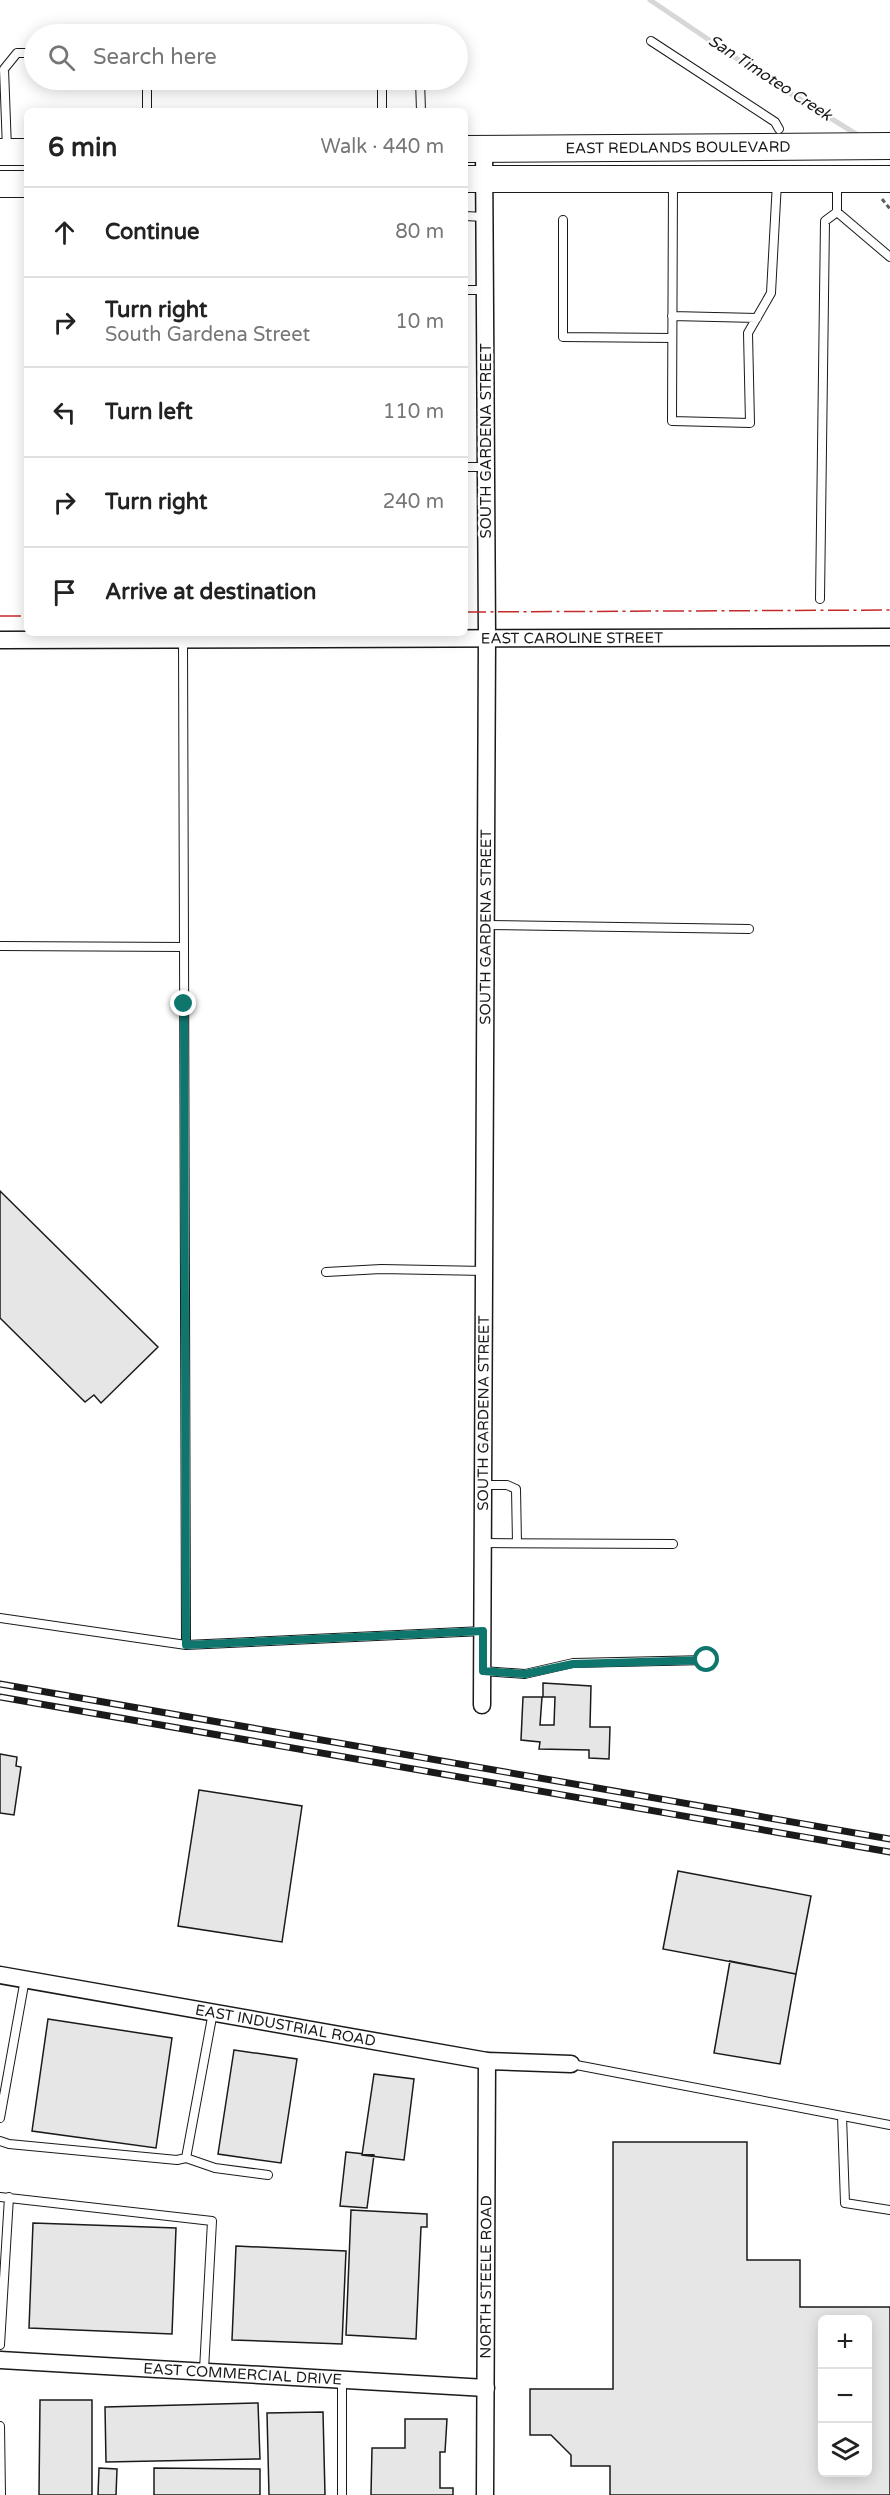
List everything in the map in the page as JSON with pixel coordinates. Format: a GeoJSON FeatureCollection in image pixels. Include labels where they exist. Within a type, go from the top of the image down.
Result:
{"type":"FeatureCollection","features":[{"type":"Feature","properties":{"kind":"main road","name":"EAST REDLANDS BOULEVARD"},"geometry":{"type":"LineString","coordinates":[[474,149],[890,146]]}},
{"type":"Feature","properties":{"kind":"main road","name":"EAST REDLANDS BOULEVARD"},"geometry":{"type":"LineString","coordinates":[[474,178],[890,180]]}},
{"type":"Feature","properties":{"kind":"main road"},"geometry":{"type":"LineString","coordinates":[[0,184],[24,184]]}},
{"type":"Feature","properties":{"kind":"street","name":"SOUTH GARDENA STREET"},"geometry":{"type":"LineString","coordinates":[[474,149],[474,178],[483,217],[487,638],[482,1705]]}},
{"type":"Feature","properties":{"kind":"street","name":"EAST CAROLINE STREET"},"geometry":{"type":"LineString","coordinates":[[0,640],[183,639],[216,636],[890,637]]}},
{"type":"Feature","properties":{"kind":"street","name":"EAST INDUSTRIAL ROAD"},"geometry":{"type":"LineString","coordinates":[[0,1975],[487,2061],[571,2064]]}},
{"type":"Feature","properties":{"kind":"street","name":"NORTH STEELE ROAD"},"geometry":{"type":"LineString","coordinates":[[485,2495],[487,2061]]}},
{"type":"Feature","properties":{"kind":"street","name":"EAST COMMERCIAL DRIVE"},"geometry":{"type":"LineString","coordinates":[[0,2360],[486,2388]]}},
{"type":"Feature","properties":{"kind":"lane"},"geometry":{"type":"LineString","coordinates":[[651,41],[775,122],[779,129]]}},
{"type":"Feature","properties":{"kind":"lane"},"geometry":{"type":"LineString","coordinates":[[11,152],[4,69],[17,53],[24,53]]}},
{"type":"Feature","properties":{"kind":"lane"},"geometry":{"type":"LineString","coordinates":[[147,90],[147,108]]}},
{"type":"Feature","properties":{"kind":"lane"},"geometry":{"type":"LineString","coordinates":[[382,90],[382,108]]}},
{"type":"Feature","properties":{"kind":"lane"},"geometry":{"type":"LineString","coordinates":[[420,90],[421,108]]}},
{"type":"Feature","properties":{"kind":"lane"},"geometry":{"type":"LineString","coordinates":[[673,179],[672,421],[750,423],[748,333],[771,293],[777,179]]}},
{"type":"Feature","properties":{"kind":"lane"},"geometry":{"type":"LineString","coordinates":[[820,599],[825,221],[837,212],[850,179]]}},
{"type":"Feature","properties":{"kind":"lane"},"geometry":{"type":"LineString","coordinates":[[837,212],[890,257]]}},
{"type":"Feature","properties":{"kind":"lane"},"geometry":{"type":"LineString","coordinates":[[468,216],[483,217]]}},
{"type":"Feature","properties":{"kind":"lane"},"geometry":{"type":"LineString","coordinates":[[563,220],[563,337],[672,338]]}},
{"type":"Feature","properties":{"kind":"lane"},"geometry":{"type":"LineString","coordinates":[[468,290],[484,290]]}},
{"type":"Feature","properties":{"kind":"lane"},"geometry":{"type":"LineString","coordinates":[[672,316],[757,318]]}},
{"type":"Feature","properties":{"kind":"lane"},"geometry":{"type":"LineString","coordinates":[[468,467],[486,467]]}},
{"type":"Feature","properties":{"kind":"lane"},"geometry":{"type":"LineString","coordinates":[[183,639],[186,1645]]}},
{"type":"Feature","properties":{"kind":"lane"},"geometry":{"type":"LineString","coordinates":[[486,925],[749,928]]}},
{"type":"Feature","properties":{"kind":"lane"},"geometry":{"type":"LineString","coordinates":[[0,946],[184,947]]}},
{"type":"Feature","properties":{"kind":"lane"},"geometry":{"type":"LineString","coordinates":[[326,1272],[381,1269],[484,1271]]}},
{"type":"Feature","properties":{"kind":"lane"},"geometry":{"type":"LineString","coordinates":[[484,1485],[507,1485],[516,1489],[517,1544]]}},
{"type":"Feature","properties":{"kind":"lane"},"geometry":{"type":"LineString","coordinates":[[484,1543],[673,1544]]}},
{"type":"Feature","properties":{"kind":"lane"},"geometry":{"type":"LineString","coordinates":[[0,1618],[186,1645],[483,1631]]}},
{"type":"Feature","properties":{"kind":"lane"},"geometry":{"type":"LineString","coordinates":[[483,1671],[525,1674],[573,1664],[707,1660]]}},
{"type":"Feature","properties":{"kind":"lane"},"geometry":{"type":"LineString","coordinates":[[0,2118],[25,1979]]}},
{"type":"Feature","properties":{"kind":"lane"},"geometry":{"type":"LineString","coordinates":[[186,2158],[213,2012]]}},
{"type":"Feature","properties":{"kind":"lane"},"geometry":{"type":"LineString","coordinates":[[571,2064],[890,2125]]}},
{"type":"Feature","properties":{"kind":"lane"},"geometry":{"type":"LineString","coordinates":[[842,2116],[845,2203],[890,2210]]}},
{"type":"Feature","properties":{"kind":"lane"},"geometry":{"type":"LineString","coordinates":[[0,2141],[9,2144],[177,2160],[186,2158],[215,2168],[268,2175]]}},
{"type":"Feature","properties":{"kind":"lane"},"geometry":{"type":"LineString","coordinates":[[0,2345],[4,2197],[212,2221],[204,2370]]}},
{"type":"Feature","properties":{"kind":"lane"},"geometry":{"type":"LineString","coordinates":[[342,2379],[342,2495]]}},
{"type":"Feature","properties":{"kind":"lane"},"geometry":{"type":"LineString","coordinates":[[0,2427],[1,2495]]}},
{"type":"Feature","properties":{"kind":"building"},"geometry":{"type":"Polygon","coordinates":[[[0,1191],[158,1347],[101,1403],[94,1395],[85,1402],[0,1318],[0,1191]]]}},
{"type":"Feature","properties":{"kind":"building"},"geometry":{"type":"Polygon","coordinates":[[[543,1683],[591,1686],[590,1727],[610,1727],[609,1759],[589,1758],[589,1750],[539,1749],[540,1742],[521,1740],[523,1697],[542,1697],[540,1725],[554,1725],[555,1697],[543,1697],[543,1683]]]}},
{"type":"Feature","properties":{"kind":"building"},"geometry":{"type":"Polygon","coordinates":[[[0,1754],[17,1757],[16,1766],[21,1767],[14,1815],[0,1813],[0,1754]]]}},
{"type":"Feature","properties":{"kind":"building"},"geometry":{"type":"Polygon","coordinates":[[[199,1790],[302,1806],[282,1942],[178,1926],[199,1790]]]}},
{"type":"Feature","properties":{"kind":"building"},"geometry":{"type":"Polygon","coordinates":[[[678,1871],[811,1896],[796,1974],[663,1949],[678,1871]]]}},
{"type":"Feature","properties":{"kind":"building"},"geometry":{"type":"Polygon","coordinates":[[[730,1961],[796,1974],[780,2064],[714,2053],[730,1961]]]}},
{"type":"Feature","properties":{"kind":"building"},"geometry":{"type":"Polygon","coordinates":[[[48,2019],[172,2038],[156,2148],[32,2131],[48,2019]]]}},
{"type":"Feature","properties":{"kind":"building"},"geometry":{"type":"Polygon","coordinates":[[[234,2050],[297,2059],[281,2163],[218,2154],[234,2050]]]}},
{"type":"Feature","properties":{"kind":"building"},"geometry":{"type":"Polygon","coordinates":[[[374,2074],[414,2079],[404,2160],[362,2155],[374,2074]]]}},
{"type":"Feature","properties":{"kind":"building"},"geometry":{"type":"Polygon","coordinates":[[[613,2142],[747,2142],[747,2260],[800,2260],[800,2307],[890,2307],[890,2495],[610,2495],[610,2466],[571,2466],[571,2455],[551,2435],[530,2435],[530,2389],[613,2389],[613,2142]]]}},
{"type":"Feature","properties":{"kind":"building"},"geometry":{"type":"Polygon","coordinates":[[[346,2152],[374,2155],[367,2208],[340,2206],[346,2152]]]}},
{"type":"Feature","properties":{"kind":"building"},"geometry":{"type":"Polygon","coordinates":[[[351,2210],[427,2214],[427,2227],[421,2227],[416,2339],[346,2335],[351,2210]]]}},
{"type":"Feature","properties":{"kind":"building"},"geometry":{"type":"Polygon","coordinates":[[[33,2223],[176,2228],[172,2334],[29,2328],[33,2223]]]}},
{"type":"Feature","properties":{"kind":"building"},"geometry":{"type":"Polygon","coordinates":[[[236,2246],[346,2251],[342,2344],[232,2340],[236,2246]]]}},
{"type":"Feature","properties":{"kind":"building"},"geometry":{"type":"Polygon","coordinates":[[[40,2400],[92,2400],[92,2495],[39,2495],[40,2400]]]}},
{"type":"Feature","properties":{"kind":"building"},"geometry":{"type":"Polygon","coordinates":[[[258,2403],[260,2459],[106,2462],[105,2407],[258,2403]]]}},
{"type":"Feature","properties":{"kind":"building"},"geometry":{"type":"Polygon","coordinates":[[[323,2412],[325,2495],[269,2495],[267,2413],[323,2412]]]}},
{"type":"Feature","properties":{"kind":"building"},"geometry":{"type":"Polygon","coordinates":[[[405,2419],[447,2419],[445,2452],[440,2452],[440,2488],[453,2488],[453,2495],[371,2495],[372,2448],[405,2448],[405,2419]]]}},
{"type":"Feature","properties":{"kind":"building"},"geometry":{"type":"Polygon","coordinates":[[[99,2468],[117,2469],[116,2495],[98,2495],[99,2468]]]}},
{"type":"Feature","properties":{"kind":"building"},"geometry":{"type":"Polygon","coordinates":[[[154,2468],[260,2469],[260,2495],[154,2495],[154,2468]]]}},
{"type":"Feature","properties":{"kind":"waterway","name":"San Timoteo Creek"},"geometry":{"type":"LineString","coordinates":[[650,0],[767,79],[861,137]]}},
{"type":"Feature","properties":{"kind":"railway"},"geometry":{"type":"LineString","coordinates":[[0,1684],[890,1839]]}},
{"type":"Feature","properties":{"kind":"railway"},"geometry":{"type":"LineString","coordinates":[[0,1697],[890,1852]]}},
{"type":"Feature","properties":{"kind":"power"},"geometry":{"type":"LineString","coordinates":[[468,612],[890,610]]}},
{"type":"Feature","properties":{"kind":"power"},"geometry":{"type":"LineString","coordinates":[[0,616],[24,616]]}},
{"type":"Feature","properties":{"kind":"route"},"geometry":{"type":"LineString","coordinates":[[184,1004],[186,1645],[483,1631],[483,1671],[525,1674],[573,1664],[605,1661],[707,1660]]}}]}
